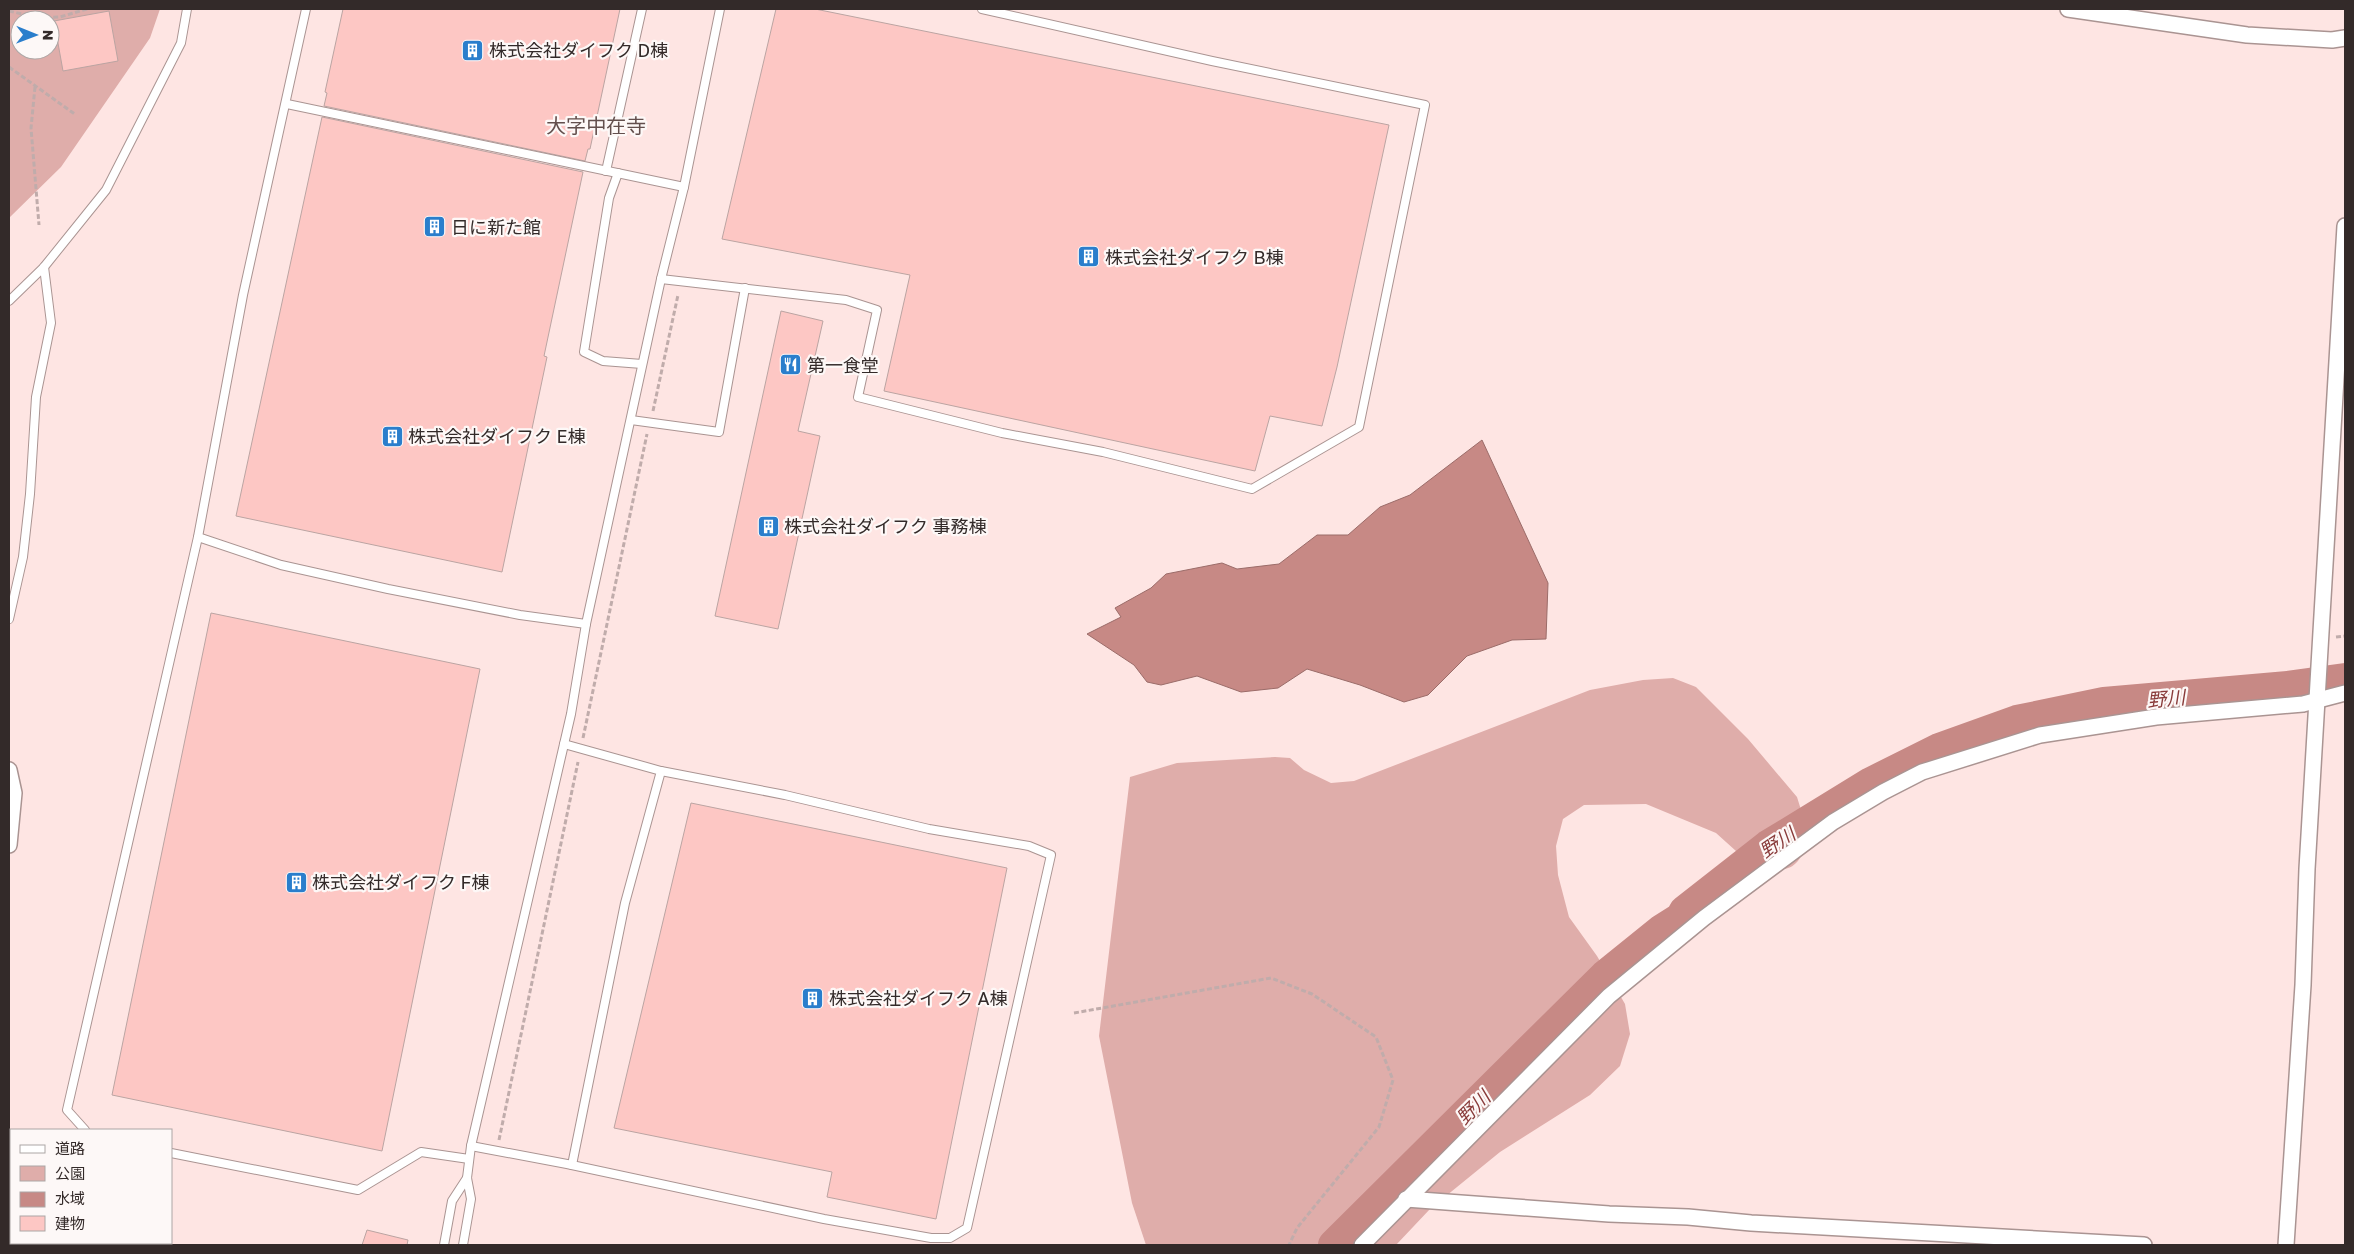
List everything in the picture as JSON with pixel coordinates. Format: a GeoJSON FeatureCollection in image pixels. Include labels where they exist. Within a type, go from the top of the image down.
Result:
{"type":"FeatureCollection","features":[{"type":"Feature","properties":{"kind":"street"},"geometry":{"type":"LineString","coordinates":[[2068,9],[2246,35],[2332,40],[2345,38]]}},
{"type":"Feature","properties":{"kind":"street"},"geometry":{"type":"LineString","coordinates":[[2286,1245],[2303,985],[2307,869],[2345,226]]}},
{"type":"Feature","properties":{"kind":"street"},"geometry":{"type":"LineString","coordinates":[[1362,1245],[1609,996],[1704,918],[1787,856],[1833,822],[1883,792],[1922,772],[2040,735],[2156,717],[2303,704],[2345,693]]}},
{"type":"Feature","properties":{"kind":"street"},"geometry":{"type":"LineString","coordinates":[[9,770],[14,793],[9,845]]}},
{"type":"Feature","properties":{"kind":"street"},"geometry":{"type":"LineString","coordinates":[[1406,1199],[1609,1214],[1688,1217],[1761,1224],[2144,1245]]}},
{"type":"Feature","properties":{"kind":"lane"},"geometry":{"type":"LineString","coordinates":[[9,301],[44,267],[106,190],[180,44],[187,9]]}},
{"type":"Feature","properties":{"kind":"lane"},"geometry":{"type":"LineString","coordinates":[[84,1129],[67,1110],[198,537],[243,295],[287,104],[306,9]]}},
{"type":"Feature","properties":{"kind":"lane"},"geometry":{"type":"LineString","coordinates":[[606,171],[642,9]]}},
{"type":"Feature","properties":{"kind":"lane"},"geometry":{"type":"LineString","coordinates":[[463,1245],[471,1199],[467,1178],[471,1146],[564,744],[586,624],[661,279],[684,187],[720,9]]}},
{"type":"Feature","properties":{"kind":"lane"},"geometry":{"type":"LineString","coordinates":[[661,279],[846,300],[877,310],[858,398],[1002,432],[1103,452],[1252,489],[1359,427],[1426,105],[1212,61],[982,9]]}},
{"type":"Feature","properties":{"kind":"lane"},"geometry":{"type":"LineString","coordinates":[[287,104],[684,187]]}},
{"type":"Feature","properties":{"kind":"lane"},"geometry":{"type":"LineString","coordinates":[[618,173],[609,198],[584,352],[603,361],[642,364]]}},
{"type":"Feature","properties":{"kind":"lane"},"geometry":{"type":"LineString","coordinates":[[9,619],[23,557],[30,494],[36,396],[51,323],[44,267]]}},
{"type":"Feature","properties":{"kind":"lane"},"geometry":{"type":"LineString","coordinates":[[631,420],[719,432],[745,288]]}},
{"type":"Feature","properties":{"kind":"lane"},"geometry":{"type":"LineString","coordinates":[[198,537],[281,565],[388,589],[520,615],[586,624]]}},
{"type":"Feature","properties":{"kind":"lane"},"geometry":{"type":"LineString","coordinates":[[471,1146],[572,1165],[824,1219],[931,1238],[950,1238],[967,1228],[1051,855],[1029,846],[929,829],[785,795],[661,771],[564,744]]}},
{"type":"Feature","properties":{"kind":"lane"},"geometry":{"type":"LineString","coordinates":[[572,1165],[625,902],[661,771]]}},
{"type":"Feature","properties":{"kind":"lane"},"geometry":{"type":"LineString","coordinates":[[172,1153],[358,1190],[421,1152],[469,1159]]}},
{"type":"Feature","properties":{"kind":"lane"},"geometry":{"type":"LineString","coordinates":[[444,1245],[452,1201],[467,1178]]}},
{"type":"Feature","properties":{"kind":"path"},"geometry":{"type":"LineString","coordinates":[[9,11],[40,18],[60,17],[87,9]]}},
{"type":"Feature","properties":{"kind":"path"},"geometry":{"type":"LineString","coordinates":[[9,67],[76,115]]}},
{"type":"Feature","properties":{"kind":"path"},"geometry":{"type":"LineString","coordinates":[[35,87],[31,128],[39,225]]}},
{"type":"Feature","properties":{"kind":"path"},"geometry":{"type":"LineString","coordinates":[[652,412],[678,294]]}},
{"type":"Feature","properties":{"kind":"path"},"geometry":{"type":"LineString","coordinates":[[582,741],[647,432]]}},
{"type":"Feature","properties":{"kind":"path"},"geometry":{"type":"LineString","coordinates":[[497,1146],[578,762]]}},
{"type":"Feature","properties":{"kind":"path"},"geometry":{"type":"LineString","coordinates":[[1074,1013],[1271,978],[1312,994],[1376,1037],[1393,1080],[1379,1127],[1296,1228],[1290,1245]]}},
{"type":"Feature","properties":{"kind":"green space"},"geometry":{"type":"Polygon","coordinates":[[[9,9],[160,9],[150,38],[61,167],[9,218],[9,9]]]}},
{"type":"Feature","properties":{"kind":"green space"},"geometry":{"type":"Polygon","coordinates":[[[1673,678],[1696,687],[1748,739],[1797,797],[1810,839],[1796,864],[1777,870],[1756,869],[1716,833],[1646,804],[1584,805],[1563,819],[1556,846],[1558,875],[1569,917],[1597,956],[1625,1004],[1630,1034],[1620,1066],[1590,1095],[1500,1152],[1430,1209],[1396,1245],[1146,1245],[1132,1203],[1099,1036],[1130,777],[1177,763],[1275,757],[1290,758],[1304,770],[1331,783],[1354,781],[1590,690],[1643,680],[1673,678]]]}},
{"type":"Feature","properties":{"kind":"water"},"geometry":{"type":"Polygon","coordinates":[[[1482,440],[1548,583],[1546,639],[1512,640],[1467,656],[1428,695],[1404,702],[1360,685],[1307,669],[1278,688],[1241,692],[1197,676],[1161,685],[1147,682],[1134,665],[1087,634],[1121,617],[1115,608],[1151,588],[1166,574],[1222,563],[1237,569],[1279,564],[1317,535],[1348,535],[1380,507],[1410,495],[1482,440]]]}},
{"type":"Feature","properties":{"kind":"building","name":"株式会社ダイフク D棟"},"geometry":{"type":"Polygon","coordinates":[[[343,9],[620,9],[590,149],[588,149],[585,161],[324,106],[327,93],[325,92],[343,9]]]}},
{"type":"Feature","properties":{"kind":"building","name":"株式会社ダイフク B棟"},"geometry":{"type":"Polygon","coordinates":[[[776,9],[815,9],[1389,125],[1337,367],[1322,426],[1270,416],[1255,471],[884,391],[910,275],[722,239],[776,9]]]}},
{"type":"Feature","properties":{"kind":"building"},"geometry":{"type":"Polygon","coordinates":[[[109,11],[118,61],[63,71],[60,54],[60,20],[109,11]]]}},
{"type":"Feature","properties":{"kind":"building"},"geometry":{"type":"Polygon","coordinates":[[[322,117],[583,172],[544,356],[547,357],[502,572],[236,516],[322,117]]]}},
{"type":"Feature","properties":{"kind":"building","name":"株式会社ダイフク 事務棟"},"geometry":{"type":"Polygon","coordinates":[[[781,311],[823,321],[798,431],[820,436],[778,629],[715,616],[781,311]]]}},
{"type":"Feature","properties":{"kind":"building","name":"株式会社ダイフク F棟"},"geometry":{"type":"Polygon","coordinates":[[[211,613],[480,669],[382,1151],[112,1095],[211,613]]]}},
{"type":"Feature","properties":{"kind":"building","name":"株式会社ダイフク A棟"},"geometry":{"type":"Polygon","coordinates":[[[691,803],[1007,868],[936,1219],[827,1197],[832,1172],[614,1128],[691,803]]]}},
{"type":"Feature","properties":{"kind":"building"},"geometry":{"type":"Polygon","coordinates":[[[367,1230],[408,1240],[407,1245],[362,1245],[367,1230]]]}},
{"type":"Feature","properties":{"kind":"waterway","name":"野川"},"geometry":{"type":"LineString","coordinates":[[1334,1245],[1605,976],[1662,930],[1681,918],[1685,911],[1768,846],[1871,783],[1939,749],[2017,721],[2104,703],[2288,687],[2345,679]]}},
{"type":"Feature","properties":{"kind":"place","name":"株式会社ダイフク D棟"},"geometry":{"type":"Point","coordinates":[473,50]}},
{"type":"Feature","properties":{"kind":"place","name":"日に新た館"},"geometry":{"type":"Point","coordinates":[435,227]}},
{"type":"Feature","properties":{"kind":"place","name":"株式会社ダイフク B棟"},"geometry":{"type":"Point","coordinates":[1089,257]}},
{"type":"Feature","properties":{"kind":"place","name":"第一食堂"},"geometry":{"type":"Point","coordinates":[791,365]}},
{"type":"Feature","properties":{"kind":"place","name":"株式会社ダイフク E棟"},"geometry":{"type":"Point","coordinates":[392,436]}},
{"type":"Feature","properties":{"kind":"place","name":"株式会社ダイフク 事務棟"},"geometry":{"type":"Point","coordinates":[768,526]}},
{"type":"Feature","properties":{"kind":"place","name":"株式会社ダイフク F棟"},"geometry":{"type":"Point","coordinates":[296,882]}},
{"type":"Feature","properties":{"kind":"place","name":"株式会社ダイフク A棟"},"geometry":{"type":"Point","coordinates":[813,998]}},
{"type":"Feature","properties":{"kind":"district","name":"大字中在寺"},"geometry":{"type":"Point","coordinates":[596,125]}}]}
